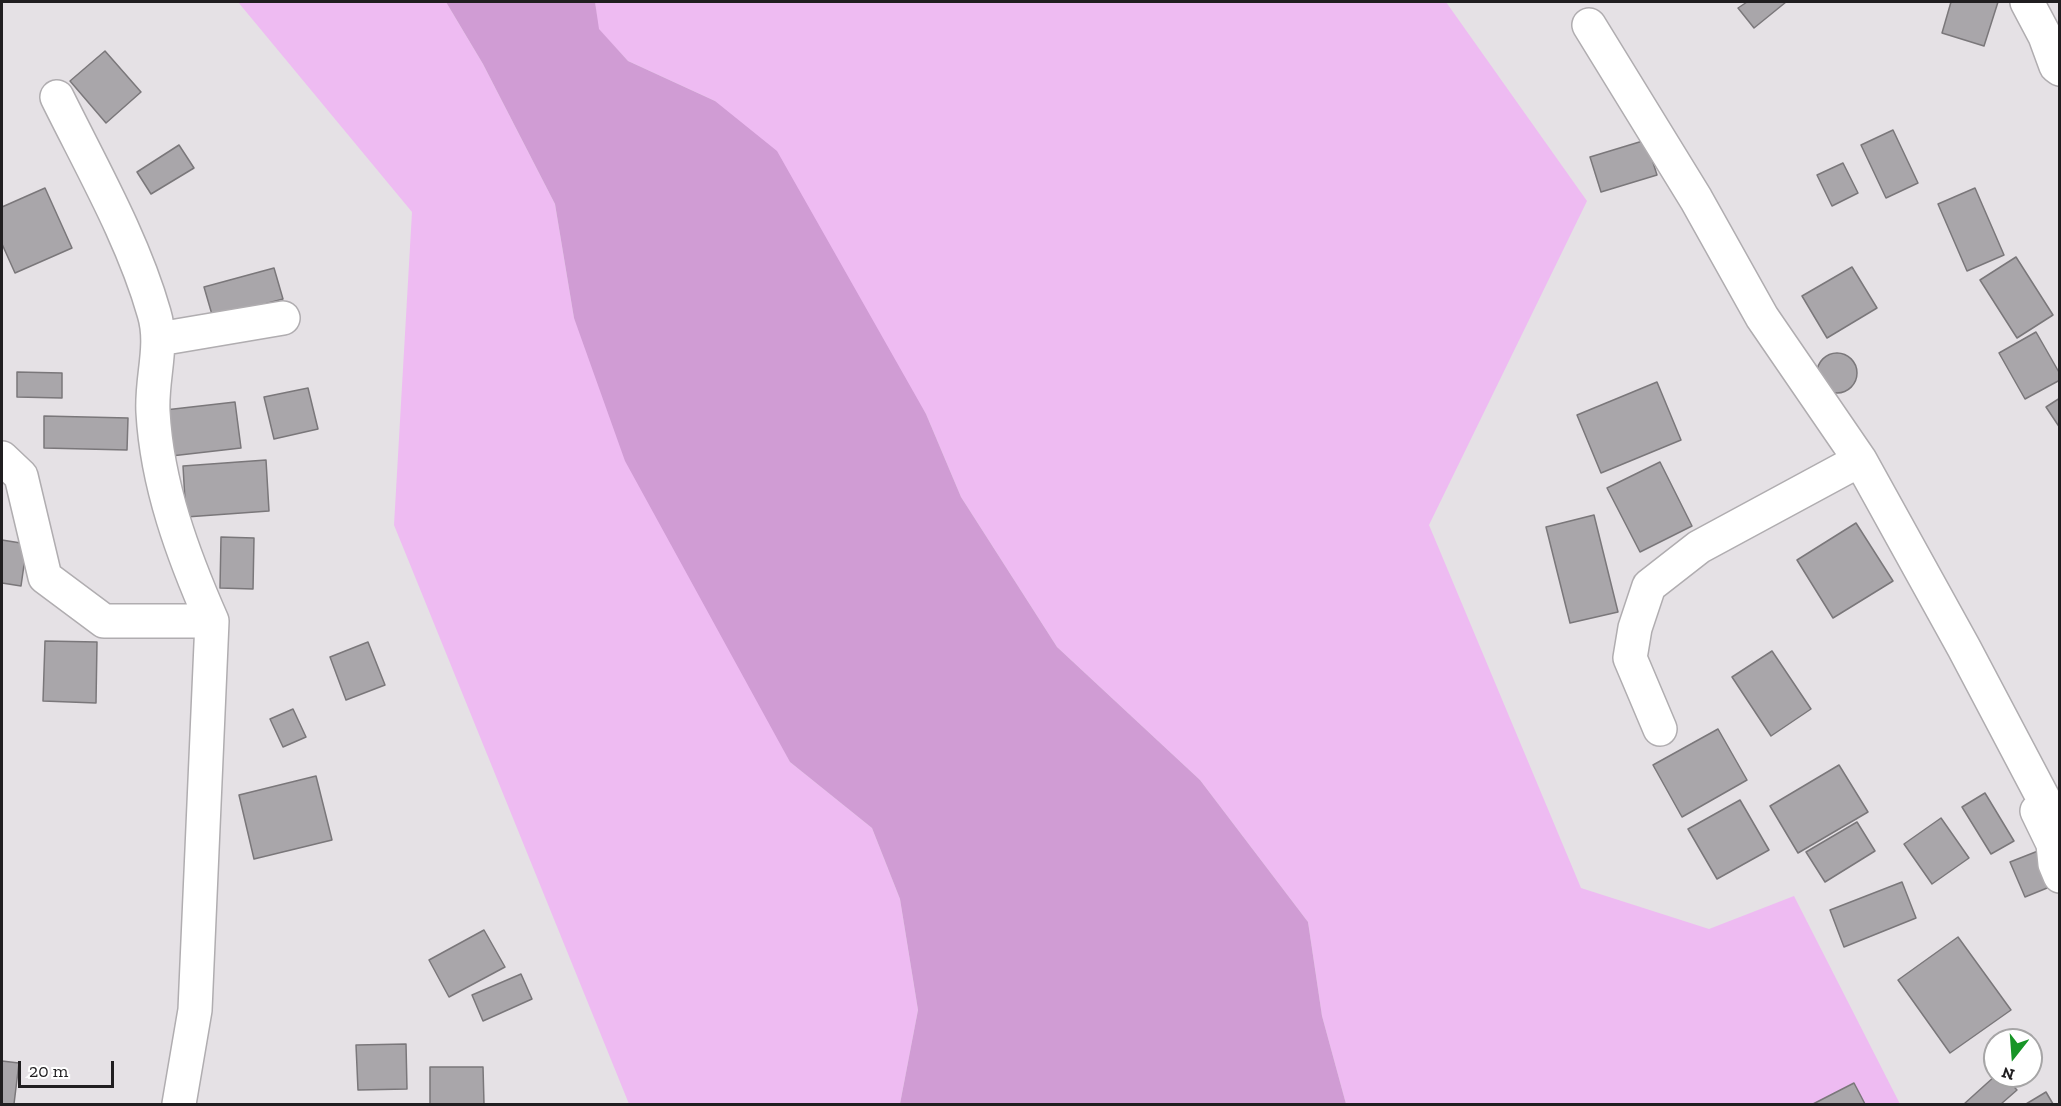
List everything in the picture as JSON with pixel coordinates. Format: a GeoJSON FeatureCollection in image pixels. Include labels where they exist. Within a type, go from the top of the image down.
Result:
{"type":"FeatureCollection","features":[{"type":"Feature","properties":{"kind":"street"},"geometry":{"type":"LineString","coordinates":[[2027,2],[2045,36],[2056,66],[2060,69]]}},
{"type":"Feature","properties":{"kind":"street"},"geometry":{"type":"LineString","coordinates":[[1589,25],[1696,199],[1762,317],[1860,460],[1964,648],[2060,830]]}},
{"type":"Feature","properties":{"kind":"street"},"geometry":{"type":"LineString","coordinates":[[57,97],[125,234],[154,313],[159,339],[153,409],[157,459],[184,555],[212,621],[195,1010],[179,1104]]}},
{"type":"Feature","properties":{"kind":"street"},"geometry":{"type":"LineString","coordinates":[[159,339],[283,318]]}},
{"type":"Feature","properties":{"kind":"street"},"geometry":{"type":"LineString","coordinates":[[2,458],[21,476],[45,577],[104,621],[212,621]]}},
{"type":"Feature","properties":{"kind":"street"},"geometry":{"type":"LineString","coordinates":[[1660,729],[1630,658],[1635,628],[1649,586],[1699,548],[1860,460]]}},
{"type":"Feature","properties":{"kind":"street"},"geometry":{"type":"LineString","coordinates":[[2032,778],[2036,808],[2053,844],[2055,864],[2060,876]]}},
{"type":"Feature","properties":{"kind":"shaded area"},"geometry":{"type":"Polygon","coordinates":[[[238,2],[446,2],[483,64],[555,204],[574,318],[790,762],[872,828],[900,899],[918,1010],[900,1104],[629,1104],[394,525],[412,212],[238,2]]]}},
{"type":"Feature","properties":{"kind":"shaded area"},"geometry":{"type":"Polygon","coordinates":[[[446,2],[595,2],[599,29],[628,61],[715,101],[777,151],[926,414],[961,497],[1057,647],[1200,780],[1308,922],[1322,1016],[1346,1104],[900,1104],[918,1010],[900,899],[872,828],[790,762],[625,461],[574,318],[555,204],[483,64],[446,2]]]}},
{"type":"Feature","properties":{"kind":"shaded area"},"geometry":{"type":"Polygon","coordinates":[[[595,2],[1446,2],[1587,201],[1429,525],[1581,888],[1709,929],[1794,896],[1900,1104],[1346,1104],[1322,1016],[1308,922],[1200,780],[1057,647],[961,497],[926,414],[715,101],[628,61],[598,29],[595,2]]]}},
{"type":"Feature","properties":{"kind":"building"},"geometry":{"type":"Polygon","coordinates":[[[1747,2],[1786,2],[1754,28],[1738,8],[1747,2]]]}},
{"type":"Feature","properties":{"kind":"building"},"geometry":{"type":"Polygon","coordinates":[[[1951,2],[1998,2],[1984,46],[1942,33],[1951,2]]]}},
{"type":"Feature","properties":{"kind":"building"},"geometry":{"type":"Polygon","coordinates":[[[105,51],[141,92],[106,123],[70,81],[105,51]]]}},
{"type":"Feature","properties":{"kind":"building"},"geometry":{"type":"Polygon","coordinates":[[[1893,130],[1918,183],[1886,198],[1861,145],[1893,130]]]}},
{"type":"Feature","properties":{"kind":"building"},"geometry":{"type":"Polygon","coordinates":[[[1646,140],[1657,175],[1601,192],[1590,157],[1646,140]]]}},
{"type":"Feature","properties":{"kind":"building"},"geometry":{"type":"Polygon","coordinates":[[[179,145],[194,168],[151,194],[137,172],[179,145]]]}},
{"type":"Feature","properties":{"kind":"building"},"geometry":{"type":"Polygon","coordinates":[[[1843,163],[1858,193],[1832,206],[1817,175],[1843,163]]]}},
{"type":"Feature","properties":{"kind":"building"},"geometry":{"type":"Polygon","coordinates":[[[45,188],[72,248],[15,273],[2,244],[2,207],[45,188]]]}},
{"type":"Feature","properties":{"kind":"building"},"geometry":{"type":"Polygon","coordinates":[[[1975,188],[2004,255],[1967,271],[1938,204],[1975,188]]]}},
{"type":"Feature","properties":{"kind":"building"},"geometry":{"type":"Polygon","coordinates":[[[2016,257],[2053,315],[2017,338],[1980,280],[2016,257]]]}},
{"type":"Feature","properties":{"kind":"building"},"geometry":{"type":"Polygon","coordinates":[[[1852,267],[1877,308],[1827,338],[1802,296],[1852,267]]]}},
{"type":"Feature","properties":{"kind":"building"},"geometry":{"type":"Polygon","coordinates":[[[274,268],[283,299],[213,318],[204,287],[274,268]]]}},
{"type":"Feature","properties":{"kind":"building"},"geometry":{"type":"Polygon","coordinates":[[[2036,332],[2060,374],[2060,380],[2025,399],[1999,353],[2036,332]]]}},
{"type":"Feature","properties":{"kind":"building"},"geometry":{"type":"Polygon","coordinates":[[[1837,353],[1851,359],[1857,373],[1851,387],[1837,393],[1823,387],[1817,373],[1823,359],[1837,353]]]}},
{"type":"Feature","properties":{"kind":"building"},"geometry":{"type":"Polygon","coordinates":[[[17,372],[62,373],[62,398],[17,397],[17,372]]]}},
{"type":"Feature","properties":{"kind":"building"},"geometry":{"type":"Polygon","coordinates":[[[1657,382],[1681,440],[1601,473],[1577,415],[1657,382]]]}},
{"type":"Feature","properties":{"kind":"building"},"geometry":{"type":"Polygon","coordinates":[[[308,388],[318,429],[274,439],[264,397],[308,388]]]}},
{"type":"Feature","properties":{"kind":"building"},"geometry":{"type":"Polygon","coordinates":[[[2060,398],[2060,428],[2046,407],[2060,398]]]}},
{"type":"Feature","properties":{"kind":"building"},"geometry":{"type":"Polygon","coordinates":[[[235,402],[241,448],[171,456],[165,410],[235,402]]]}},
{"type":"Feature","properties":{"kind":"building"},"geometry":{"type":"Polygon","coordinates":[[[44,416],[128,418],[127,450],[44,448],[44,416]]]}},
{"type":"Feature","properties":{"kind":"building"},"geometry":{"type":"Polygon","coordinates":[[[266,460],[269,511],[186,517],[183,466],[266,460]]]}},
{"type":"Feature","properties":{"kind":"building"},"geometry":{"type":"Polygon","coordinates":[[[1660,462],[1692,526],[1640,552],[1607,488],[1660,462]]]}},
{"type":"Feature","properties":{"kind":"building"},"geometry":{"type":"Polygon","coordinates":[[[1594,515],[1618,612],[1570,623],[1546,527],[1594,515]]]}},
{"type":"Feature","properties":{"kind":"building"},"geometry":{"type":"Polygon","coordinates":[[[1856,523],[1893,581],[1833,618],[1797,560],[1856,523]]]}},
{"type":"Feature","properties":{"kind":"building"},"geometry":{"type":"Polygon","coordinates":[[[221,537],[254,538],[253,589],[220,588],[221,537]]]}},
{"type":"Feature","properties":{"kind":"building"},"geometry":{"type":"Polygon","coordinates":[[[2,540],[27,544],[21,586],[2,583],[2,540]]]}},
{"type":"Feature","properties":{"kind":"building"},"geometry":{"type":"Polygon","coordinates":[[[45,641],[97,642],[96,703],[43,701],[45,641]]]}},
{"type":"Feature","properties":{"kind":"building"},"geometry":{"type":"Polygon","coordinates":[[[368,642],[385,685],[346,700],[330,657],[368,642]]]}},
{"type":"Feature","properties":{"kind":"building"},"geometry":{"type":"Polygon","coordinates":[[[1772,651],[1811,709],[1771,736],[1732,677],[1772,651]]]}},
{"type":"Feature","properties":{"kind":"building"},"geometry":{"type":"Polygon","coordinates":[[[293,709],[306,737],[283,747],[270,719],[293,709]]]}},
{"type":"Feature","properties":{"kind":"building"},"geometry":{"type":"Polygon","coordinates":[[[1718,729],[1747,780],[1682,817],[1653,765],[1718,729]]]}},
{"type":"Feature","properties":{"kind":"building"},"geometry":{"type":"Polygon","coordinates":[[[1839,765],[1868,812],[1798,853],[1770,806],[1839,765]]]}},
{"type":"Feature","properties":{"kind":"building"},"geometry":{"type":"Polygon","coordinates":[[[316,776],[332,840],[254,859],[239,795],[316,776]]]}},
{"type":"Feature","properties":{"kind":"building"},"geometry":{"type":"Polygon","coordinates":[[[1985,793],[2014,841],[1991,854],[1962,807],[1985,793]]]}},
{"type":"Feature","properties":{"kind":"building"},"geometry":{"type":"Polygon","coordinates":[[[1740,800],[1769,850],[1717,879],[1688,829],[1740,800]]]}},
{"type":"Feature","properties":{"kind":"building"},"geometry":{"type":"Polygon","coordinates":[[[1941,818],[1969,858],[1932,884],[1904,844],[1941,818]]]}},
{"type":"Feature","properties":{"kind":"building"},"geometry":{"type":"Polygon","coordinates":[[[1857,822],[1875,851],[1825,882],[1806,852],[1857,822]]]}},
{"type":"Feature","properties":{"kind":"building"},"geometry":{"type":"Polygon","coordinates":[[[2038,851],[2052,886],[2025,897],[2010,862],[2038,851]]]}},
{"type":"Feature","properties":{"kind":"building"},"geometry":{"type":"Polygon","coordinates":[[[1902,882],[1916,918],[1844,947],[1830,910],[1902,882]]]}},
{"type":"Feature","properties":{"kind":"building"},"geometry":{"type":"Polygon","coordinates":[[[484,930],[505,967],[449,997],[429,960],[484,930]]]}},
{"type":"Feature","properties":{"kind":"building"},"geometry":{"type":"Polygon","coordinates":[[[1958,937],[2011,1010],[1950,1053],[1898,980],[1958,937]]]}},
{"type":"Feature","properties":{"kind":"building"},"geometry":{"type":"Polygon","coordinates":[[[521,974],[532,999],[483,1021],[472,995],[521,974]]]}},
{"type":"Feature","properties":{"kind":"building"},"geometry":{"type":"Polygon","coordinates":[[[406,1044],[407,1089],[358,1090],[356,1045],[406,1044]]]}},
{"type":"Feature","properties":{"kind":"building"},"geometry":{"type":"Polygon","coordinates":[[[2,1061],[19,1063],[14,1104],[2,1104],[2,1061]]]}},
{"type":"Feature","properties":{"kind":"building"},"geometry":{"type":"Polygon","coordinates":[[[430,1067],[483,1067],[484,1104],[430,1104],[430,1067]]]}},
{"type":"Feature","properties":{"kind":"building"},"geometry":{"type":"Polygon","coordinates":[[[1854,1083],[1865,1104],[1813,1104],[1854,1083]]]}},
{"type":"Feature","properties":{"kind":"building"},"geometry":{"type":"Polygon","coordinates":[[[1983,1087],[2015,1088],[2017,1090],[2001,1104],[1964,1104],[1983,1087]]]}},
{"type":"Feature","properties":{"kind":"building"},"geometry":{"type":"Polygon","coordinates":[[[2046,1092],[2053,1104],[2026,1104],[2046,1092]]]}}]}
